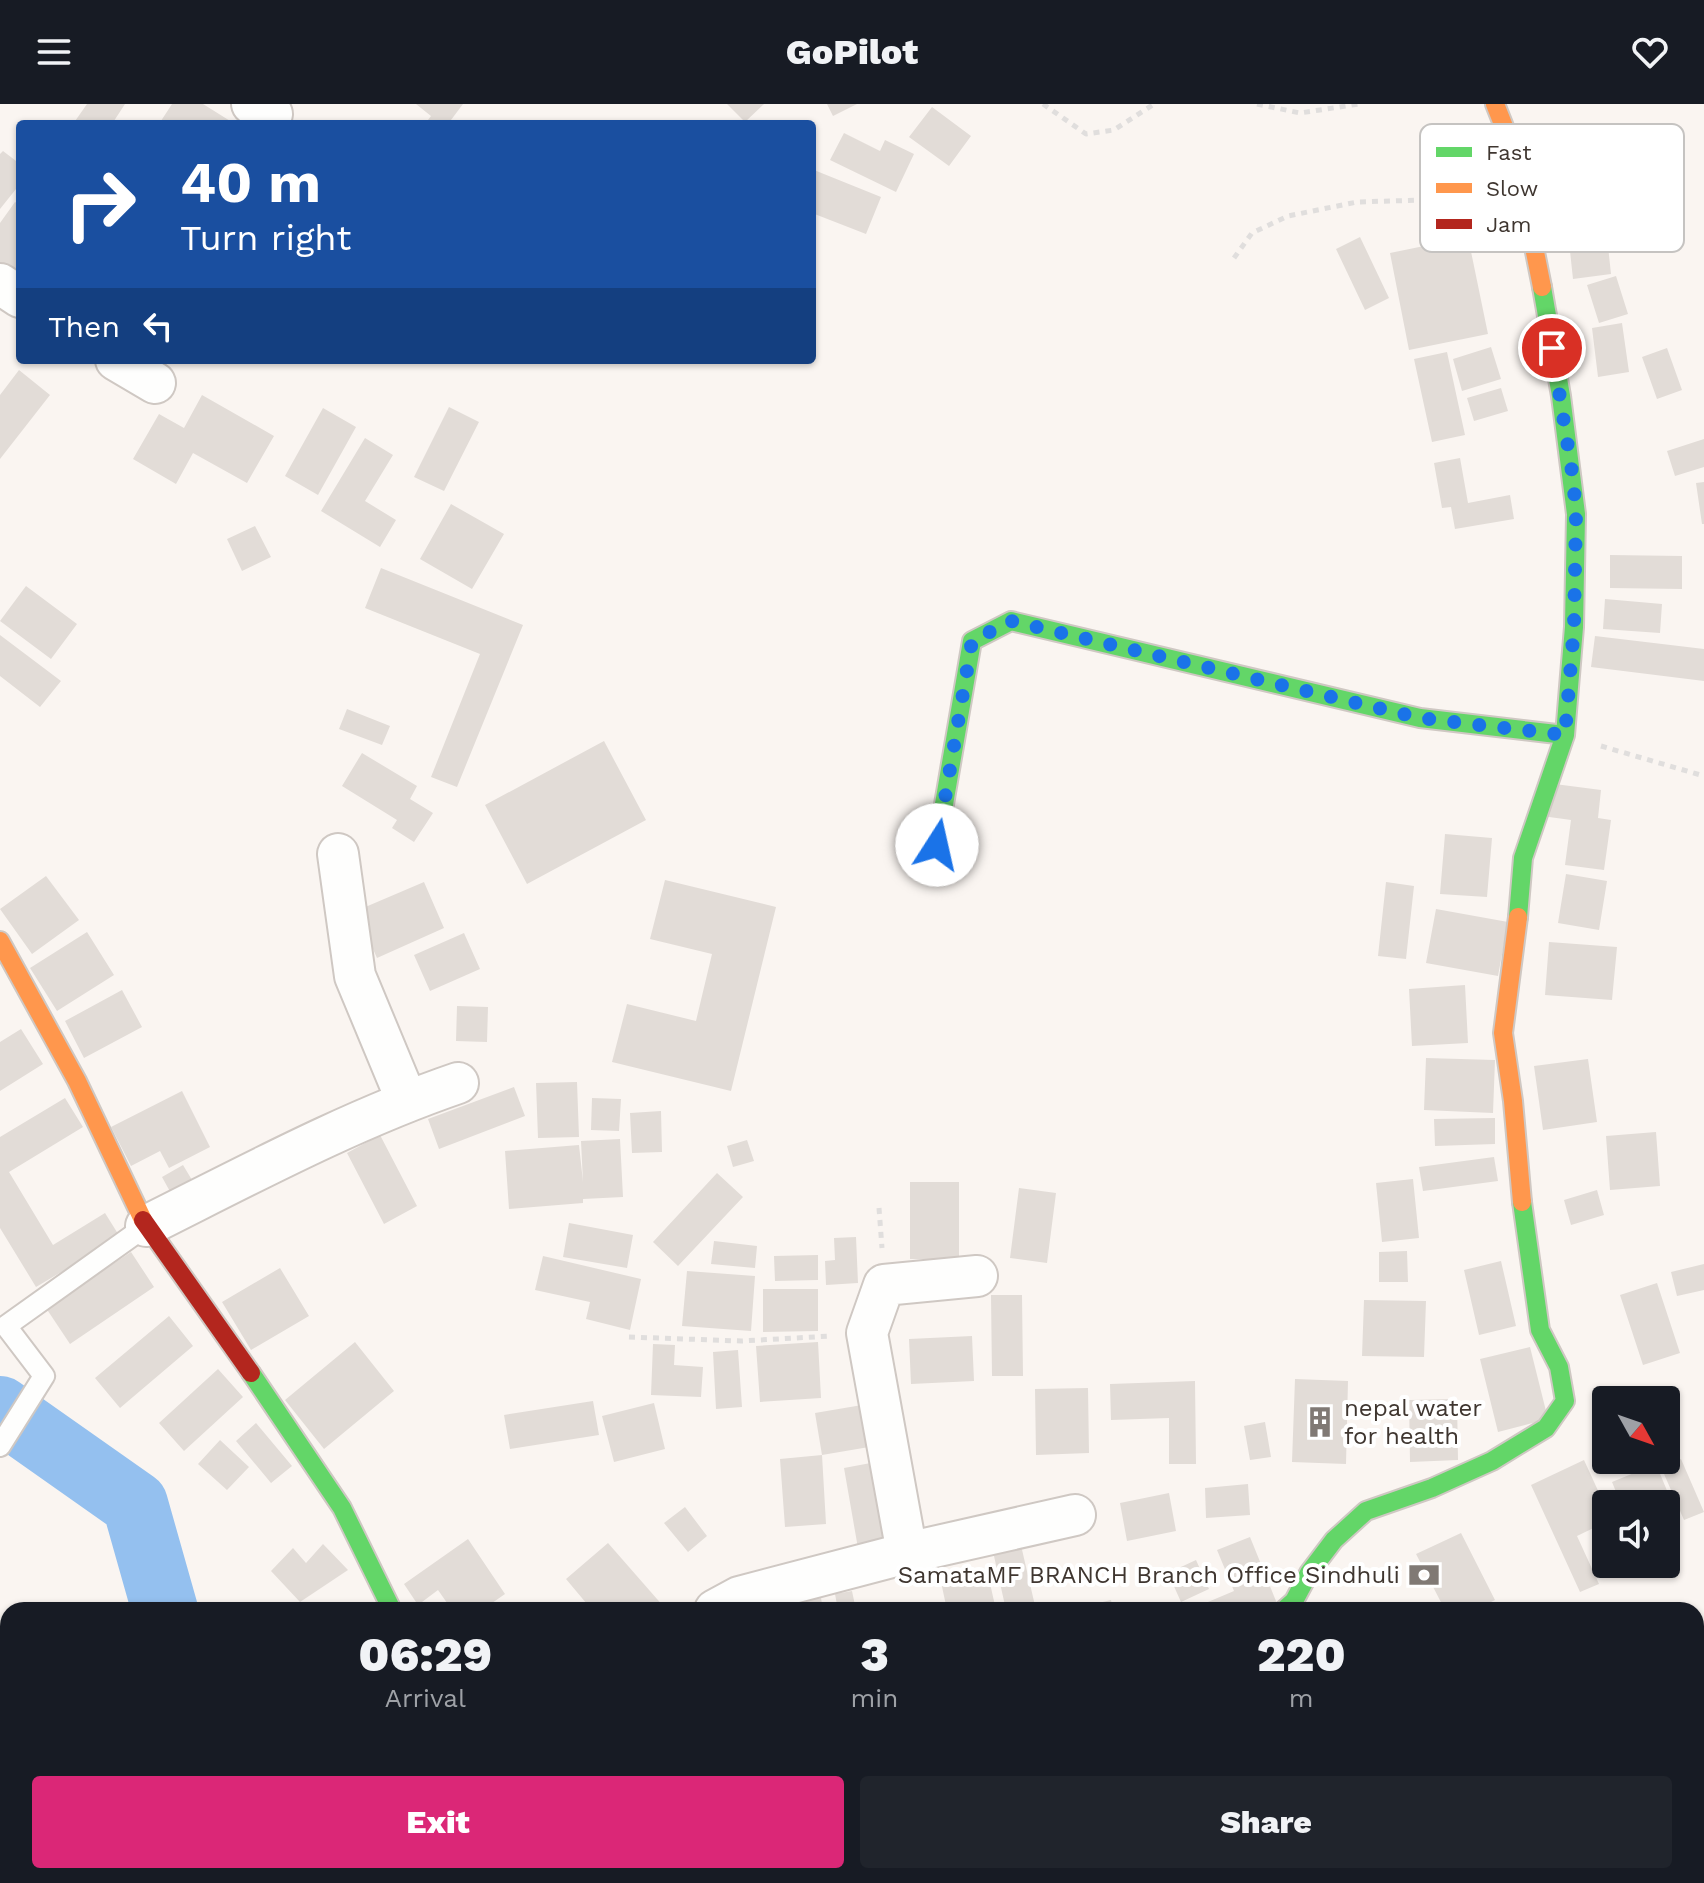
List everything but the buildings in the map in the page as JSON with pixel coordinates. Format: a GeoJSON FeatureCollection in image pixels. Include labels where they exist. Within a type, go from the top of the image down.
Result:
{"type":"FeatureCollection","features":[{"type":"Feature","properties":{"kind":"street"},"geometry":{"type":"LineString","coordinates":[[252,104],[272,114],[268,120]]}},
{"type":"Feature","properties":{"kind":"street"},"geometry":{"type":"LineString","coordinates":[[1495,104],[1503,124]]}},
{"type":"Feature","properties":{"kind":"street"},"geometry":{"type":"LineString","coordinates":[[1293,1602],[1309,1573],[1334,1540],[1366,1511],[1432,1488],[1492,1461],[1546,1428],[1565,1401],[1559,1367],[1540,1330],[1533,1293],[1503,1033],[1515,955],[1523,858],[1565,735],[1574,627],[1576,514],[1573,478],[1535,252]]}},
{"type":"Feature","properties":{"kind":"street"},"geometry":{"type":"LineString","coordinates":[[123,364],[155,383]]}},
{"type":"Feature","properties":{"kind":"street"},"geometry":{"type":"LineString","coordinates":[[937,845],[972,641],[1011,621],[1420,718],[1565,735]]}},
{"type":"Feature","properties":{"kind":"street"},"geometry":{"type":"LineString","coordinates":[[338,854],[355,976],[407,1101]]}},
{"type":"Feature","properties":{"kind":"street"},"geometry":{"type":"LineString","coordinates":[[0,941],[77,1081],[146,1226],[293,1432],[342,1508],[388,1602]]}},
{"type":"Feature","properties":{"kind":"street"},"geometry":{"type":"LineString","coordinates":[[146,1226],[407,1101],[458,1083]]}},
{"type":"Feature","properties":{"kind":"street"},"geometry":{"type":"LineString","coordinates":[[907,1553],[867,1333],[884,1285],[977,1276]]}},
{"type":"Feature","properties":{"kind":"street"},"geometry":{"type":"LineString","coordinates":[[730,1602],[907,1553],[1075,1515]]}},
{"type":"Feature","properties":{"kind":"lane"},"geometry":{"type":"LineString","coordinates":[[0,1446],[44,1376],[3,1322],[146,1226]]}},
{"type":"Feature","properties":{"kind":"path"},"geometry":{"type":"LineString","coordinates":[[1043,104],[1086,134],[1114,130],[1154,104]]}},
{"type":"Feature","properties":{"kind":"path"},"geometry":{"type":"LineString","coordinates":[[1257,104],[1300,113],[1359,104]]}},
{"type":"Feature","properties":{"kind":"path"},"geometry":{"type":"LineString","coordinates":[[1234,258],[1252,233],[1288,216],[1357,202],[1420,200]]}},
{"type":"Feature","properties":{"kind":"path"},"geometry":{"type":"LineString","coordinates":[[1565,735],[1704,776]]}},
{"type":"Feature","properties":{"kind":"path"},"geometry":{"type":"LineString","coordinates":[[629,1337],[741,1341],[867,1333]]}},
{"type":"Feature","properties":{"kind":"waterway"},"geometry":{"type":"LineString","coordinates":[[0,1409],[135,1504],[163,1602]]}},
{"type":"Feature","properties":{"kind":"traffic: fast"},"geometry":{"type":"LineString","coordinates":[[1518,917],[1523,858],[1565,735],[1574,627],[1576,514],[1561,396],[1542,287]]}},
{"type":"Feature","properties":{"kind":"traffic: fast"},"geometry":{"type":"LineString","coordinates":[[937,845],[972,641],[1011,621],[1420,718],[1565,735]]}},
{"type":"Feature","properties":{"kind":"traffic: fast"},"geometry":{"type":"LineString","coordinates":[[1293,1602],[1309,1573],[1334,1540],[1366,1511],[1432,1488],[1492,1461],[1546,1428],[1565,1401],[1559,1367],[1540,1330],[1522,1202]]}},
{"type":"Feature","properties":{"kind":"traffic: fast"},"geometry":{"type":"LineString","coordinates":[[251,1373],[342,1508],[388,1602]]}},
{"type":"Feature","properties":{"kind":"traffic: slow"},"geometry":{"type":"LineString","coordinates":[[1495,104],[1503,124]]}},
{"type":"Feature","properties":{"kind":"traffic: slow"},"geometry":{"type":"LineString","coordinates":[[1535,252],[1542,287]]}},
{"type":"Feature","properties":{"kind":"traffic: slow"},"geometry":{"type":"LineString","coordinates":[[1518,917],[1503,1033],[1522,1202]]}},
{"type":"Feature","properties":{"kind":"traffic: slow"},"geometry":{"type":"LineString","coordinates":[[0,941],[77,1081],[143,1220]]}},
{"type":"Feature","properties":{"kind":"traffic: jam"},"geometry":{"type":"LineString","coordinates":[[143,1220],[251,1373]]}},
{"type":"Feature","properties":{"kind":"place","name":"nepal water for health"},"geometry":{"type":"Point","coordinates":[1320,1422]}},
{"type":"Feature","properties":{"kind":"place","name":"SamataMF BRANCH Branch Office Sindhuli"},"geometry":{"type":"Point","coordinates":[1424,1575]}},
{"type":"Feature","properties":{"kind":"route"},"geometry":{"type":"LineString","coordinates":[[937,845],[972,641],[1011,621],[1420,718],[1565,735],[1574,627],[1576,514],[1552,348]]}}]}
